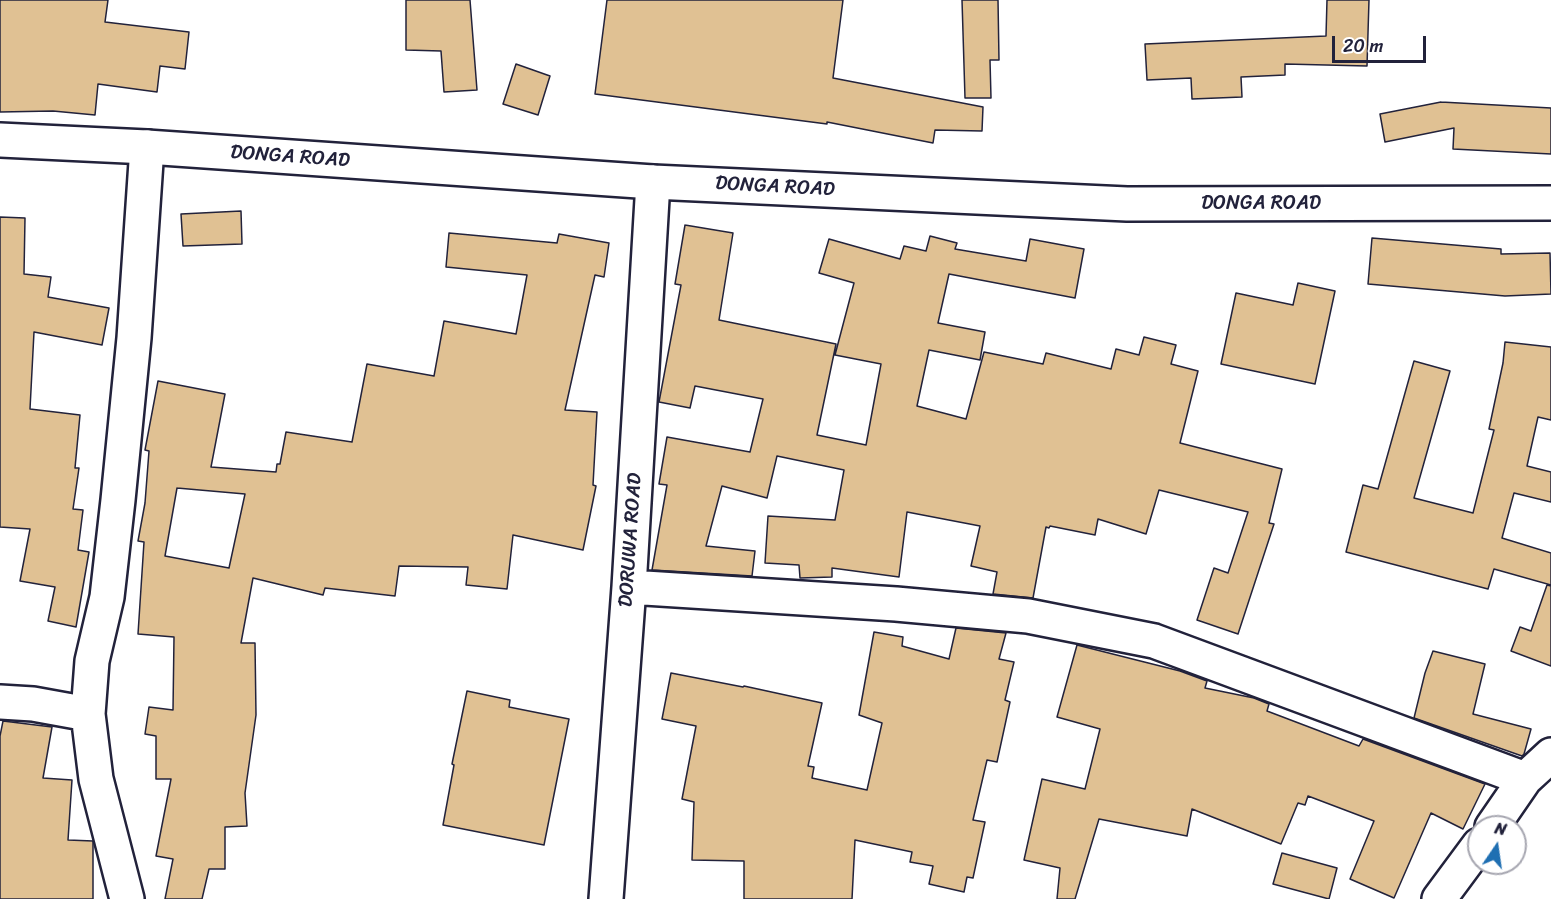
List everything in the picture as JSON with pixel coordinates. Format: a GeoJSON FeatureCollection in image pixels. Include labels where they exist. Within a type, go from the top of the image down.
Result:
{"type":"FeatureCollection","features":[{"type":"Feature","properties":{"kind":"street","name":"DONGA ROAD"},"geometry":{"type":"LineString","coordinates":[[0,140],[147,147],[653,182],[1127,204],[1551,203]]}},
{"type":"Feature","properties":{"kind":"street"},"geometry":{"type":"LineString","coordinates":[[127,899],[96,779],[88,714],[92,662],[107,597],[118,500],[134,338],[147,147]]}},
{"type":"Feature","properties":{"kind":"street","name":"DORUWA ROAD"},"geometry":{"type":"LineString","coordinates":[[606,899],[629,587],[653,182]]}},
{"type":"Feature","properties":{"kind":"street"},"geometry":{"type":"LineString","coordinates":[[629,587],[896,604],[1028,616],[1154,641],[1525,779]]}},
{"type":"Feature","properties":{"kind":"street"},"geometry":{"type":"LineString","coordinates":[[0,702],[33,704],[88,714]]}},
{"type":"Feature","properties":{"kind":"street"},"geometry":{"type":"LineString","coordinates":[[1500,815],[1525,779],[1551,755]]}},
{"type":"Feature","properties":{"kind":"street"},"geometry":{"type":"LineString","coordinates":[[1439,899],[1467,861]]}},
{"type":"Feature","properties":{"kind":"building"},"geometry":{"type":"Polygon","coordinates":[[[0,0],[108,0],[105,22],[189,32],[185,69],[160,66],[157,92],[98,84],[95,115],[53,111],[0,112],[0,0]]]}},
{"type":"Feature","properties":{"kind":"building"},"geometry":{"type":"Polygon","coordinates":[[[406,0],[470,0],[477,90],[444,92],[441,51],[406,50],[406,0]]]}},
{"type":"Feature","properties":{"kind":"building"},"geometry":{"type":"Polygon","coordinates":[[[607,0],[843,0],[833,78],[983,107],[982,131],[935,130],[933,143],[827,122],[827,124],[595,94],[607,0]]]}},
{"type":"Feature","properties":{"kind":"building"},"geometry":{"type":"Polygon","coordinates":[[[962,0],[998,0],[999,60],[990,60],[991,98],[965,98],[962,0]]]}},
{"type":"Feature","properties":{"kind":"building"},"geometry":{"type":"Polygon","coordinates":[[[1327,0],[1369,0],[1367,66],[1285,64],[1285,75],[1241,77],[1242,97],[1192,99],[1191,78],[1147,80],[1145,44],[1326,36],[1327,0]]]}},
{"type":"Feature","properties":{"kind":"building"},"geometry":{"type":"Polygon","coordinates":[[[516,64],[550,76],[538,115],[503,104],[516,64]]]}},
{"type":"Feature","properties":{"kind":"building"},"geometry":{"type":"Polygon","coordinates":[[[1441,102],[1551,108],[1551,154],[1453,149],[1454,128],[1385,142],[1380,114],[1441,102]]]}},
{"type":"Feature","properties":{"kind":"building"},"geometry":{"type":"Polygon","coordinates":[[[241,211],[242,244],[183,246],[181,214],[241,211]]]}},
{"type":"Feature","properties":{"kind":"building"},"geometry":{"type":"Polygon","coordinates":[[[0,217],[25,218],[24,274],[51,277],[48,297],[109,308],[102,345],[34,332],[30,409],[80,415],[75,468],[79,468],[73,509],[83,510],[78,550],[89,552],[76,627],[48,621],[55,587],[20,581],[30,529],[0,527],[0,217]]]}},
{"type":"Feature","properties":{"kind":"building"},"geometry":{"type":"Polygon","coordinates":[[[685,225],[733,233],[719,320],[836,344],[817,435],[866,445],[881,364],[835,355],[854,283],[819,273],[829,239],[900,259],[904,246],[926,251],[930,236],[957,243],[955,249],[1026,261],[1030,239],[1084,249],[1075,298],[949,274],[938,323],[985,332],[980,360],[929,350],[917,406],[966,419],[984,352],[1043,364],[1046,353],[1111,369],[1116,349],[1139,355],[1144,337],[1176,345],[1171,364],[1198,371],[1180,443],[1282,469],[1269,523],[1274,524],[1238,634],[1197,620],[1214,568],[1228,573],[1248,512],[1159,490],[1146,534],[1098,519],[1095,535],[1046,527],[1033,598],[993,594],[997,572],[971,566],[980,526],[907,512],[899,577],[832,568],[832,577],[800,578],[799,565],[765,563],[768,516],[835,520],[844,470],[777,456],[767,498],[722,486],[706,546],[755,551],[752,576],[652,570],[667,485],[659,484],[667,437],[750,452],[763,399],[695,386],[690,408],[659,402],[681,285],[675,284],[685,225]]]}},
{"type":"Feature","properties":{"kind":"building"},"geometry":{"type":"Polygon","coordinates":[[[449,233],[557,243],[559,234],[609,243],[604,277],[595,275],[565,410],[597,412],[593,485],[596,486],[583,550],[513,535],[507,589],[466,585],[468,567],[399,566],[395,596],[325,588],[323,595],[253,578],[241,643],[255,643],[256,715],[245,793],[247,826],[225,827],[225,869],[209,869],[202,899],[165,899],[173,859],[156,856],[171,779],[156,779],[156,736],[145,734],[149,707],[173,710],[174,637],[138,634],[144,542],[138,541],[145,503],[149,451],[145,450],[158,381],[225,394],[211,467],[276,472],[277,464],[280,464],[286,432],[352,442],[367,364],[434,376],[444,321],[516,334],[527,275],[446,267],[449,233]],[[177,488],[165,556],[229,568],[245,494],[177,488]]]}},
{"type":"Feature","properties":{"kind":"building"},"geometry":{"type":"Polygon","coordinates":[[[1372,238],[1501,249],[1501,254],[1550,253],[1551,294],[1505,296],[1368,284],[1372,238]]]}},
{"type":"Feature","properties":{"kind":"building"},"geometry":{"type":"Polygon","coordinates":[[[1298,283],[1335,291],[1315,384],[1221,364],[1236,293],[1293,305],[1298,283]]]}},
{"type":"Feature","properties":{"kind":"building"},"geometry":{"type":"Polygon","coordinates":[[[1505,342],[1551,347],[1551,420],[1538,417],[1527,466],[1551,472],[1551,502],[1514,493],[1502,538],[1551,553],[1551,585],[1494,569],[1488,589],[1346,552],[1363,485],[1378,489],[1414,361],[1450,371],[1414,498],[1473,513],[1494,430],[1489,429],[1503,363],[1505,342]]]}},
{"type":"Feature","properties":{"kind":"building"},"geometry":{"type":"Polygon","coordinates":[[[1547,585],[1551,586],[1551,666],[1511,651],[1520,627],[1531,631],[1547,585]]]}},
{"type":"Feature","properties":{"kind":"building"},"geometry":{"type":"Polygon","coordinates":[[[956,628],[1006,633],[999,659],[1014,662],[1005,700],[1010,702],[997,762],[987,760],[973,820],[985,822],[973,878],[967,877],[964,892],[929,884],[933,866],[910,862],[912,852],[855,840],[852,899],[744,899],[744,861],[692,860],[694,802],[682,799],[696,726],[662,719],[671,673],[822,703],[808,766],[814,767],[812,778],[867,790],[882,723],[859,715],[874,632],[903,637],[902,646],[949,659],[956,628]]]}},
{"type":"Feature","properties":{"kind":"building"},"geometry":{"type":"Polygon","coordinates":[[[1077,645],[1180,671],[1207,681],[1205,688],[1254,698],[1269,704],[1267,711],[1359,746],[1363,739],[1485,784],[1470,815],[1467,815],[1463,829],[1431,813],[1394,898],[1350,879],[1374,821],[1308,796],[1305,805],[1298,803],[1281,844],[1192,809],[1187,836],[1099,819],[1075,899],[1057,899],[1060,868],[1024,860],[1042,779],[1085,789],[1100,729],[1057,717],[1077,645]]]}},
{"type":"Feature","properties":{"kind":"building"},"geometry":{"type":"Polygon","coordinates":[[[1433,651],[1485,664],[1473,714],[1531,729],[1522,756],[1414,718],[1433,651]]]}},
{"type":"Feature","properties":{"kind":"building"},"geometry":{"type":"Polygon","coordinates":[[[467,691],[510,700],[509,707],[569,719],[544,845],[443,825],[454,765],[452,764],[467,691]]]}},
{"type":"Feature","properties":{"kind":"building"},"geometry":{"type":"Polygon","coordinates":[[[3,721],[52,727],[43,778],[72,780],[68,840],[93,841],[93,899],[0,899],[0,736],[3,721]]]}},
{"type":"Feature","properties":{"kind":"building"},"geometry":{"type":"Polygon","coordinates":[[[1282,853],[1337,868],[1329,899],[1273,884],[1282,853]]]}}]}
